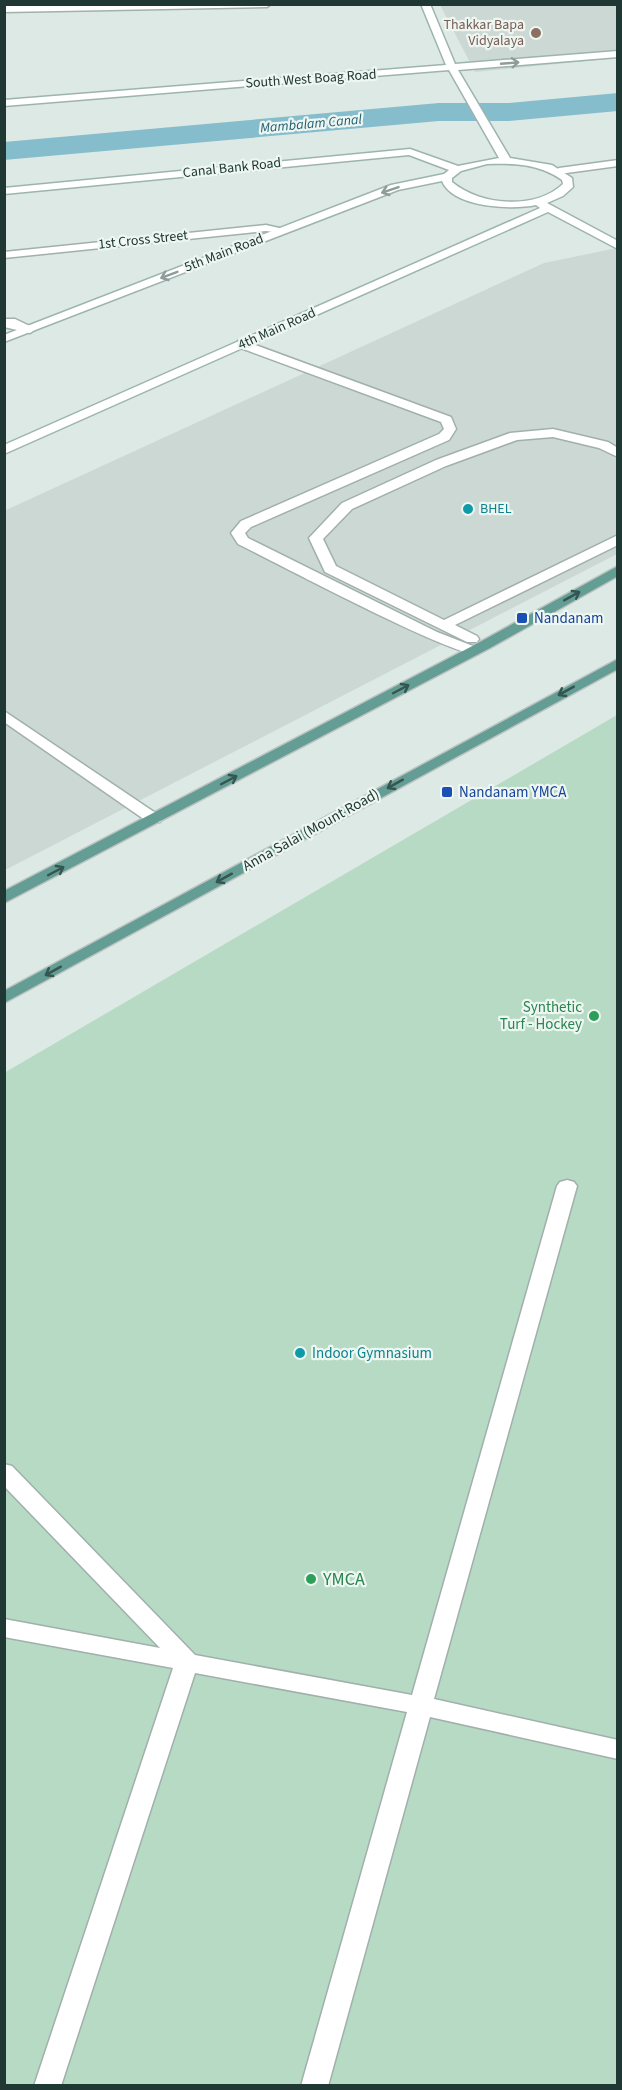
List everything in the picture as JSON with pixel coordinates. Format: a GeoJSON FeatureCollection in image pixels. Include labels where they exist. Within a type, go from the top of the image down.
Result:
{"type":"FeatureCollection","features":[{"type":"Feature","properties":{"kind":"main road"},"geometry":{"type":"LineString","coordinates":[[4,898],[479,648],[618,570]]}},
{"type":"Feature","properties":{"kind":"main road","name":"Anna Salai (Mount Road)"},"geometry":{"type":"LineString","coordinates":[[4,998],[618,663]]}},
{"type":"Feature","properties":{"kind":"street"},"geometry":{"type":"LineString","coordinates":[[4,9],[267,4]]}},
{"type":"Feature","properties":{"kind":"street"},"geometry":{"type":"LineString","coordinates":[[425,4],[452,68],[506,160]]}},
{"type":"Feature","properties":{"kind":"street","name":"South West Boag Road"},"geometry":{"type":"LineString","coordinates":[[4,103],[618,54]]}},
{"type":"Feature","properties":{"kind":"street","name":"Canal Bank Road"},"geometry":{"type":"LineString","coordinates":[[4,191],[410,152],[457,169]]}},
{"type":"Feature","properties":{"kind":"street"},"geometry":{"type":"LineString","coordinates":[[487,161],[536,163],[558,171],[567,178],[569,185],[564,192],[536,202],[479,201],[453,190],[447,183],[447,177],[457,169],[487,161]]}},
{"type":"Feature","properties":{"kind":"street"},"geometry":{"type":"LineString","coordinates":[[558,171],[618,163]]}},
{"type":"Feature","properties":{"kind":"street","name":"5th Main Road"},"geometry":{"type":"LineString","coordinates":[[4,339],[395,187],[447,177]]}},
{"type":"Feature","properties":{"kind":"street"},"geometry":{"type":"LineString","coordinates":[[536,202],[618,246]]}},
{"type":"Feature","properties":{"kind":"street","name":"4th Main Road"},"geometry":{"type":"LineString","coordinates":[[4,450],[525,217],[550,208]]}},
{"type":"Feature","properties":{"kind":"street","name":"1st Cross Street"},"geometry":{"type":"LineString","coordinates":[[4,255],[266,228],[282,230]]}},
{"type":"Feature","properties":{"kind":"street"},"geometry":{"type":"LineString","coordinates":[[4,323],[11,322],[30,329]]}},
{"type":"Feature","properties":{"kind":"street"},"geometry":{"type":"LineString","coordinates":[[243,344],[446,420],[450,429],[444,437],[246,524],[238,533],[243,541],[432,635],[479,648]]}},
{"type":"Feature","properties":{"kind":"street"},"geometry":{"type":"LineString","coordinates":[[479,648],[444,625],[330,569],[316,538],[347,506],[441,463],[515,436],[553,434],[603,445],[618,453]]}},
{"type":"Feature","properties":{"kind":"street"},"geometry":{"type":"LineString","coordinates":[[444,625],[618,539]]}},
{"type":"Feature","properties":{"kind":"street"},"geometry":{"type":"LineString","coordinates":[[4,715],[154,819]]}},
{"type":"Feature","properties":{"kind":"street"},"geometry":{"type":"LineString","coordinates":[[314,2085],[567,1186]]}},
{"type":"Feature","properties":{"kind":"street"},"geometry":{"type":"LineString","coordinates":[[4,1472],[187,1660]]}},
{"type":"Feature","properties":{"kind":"street"},"geometry":{"type":"LineString","coordinates":[[4,1629],[187,1660],[422,1706],[618,1750]]}},
{"type":"Feature","properties":{"kind":"street"},"geometry":{"type":"LineString","coordinates":[[47,2085],[187,1660]]}},
{"type":"Feature","properties":{"kind":"shaded area","name":"Thakkar Bapa Vidyalaya"},"geometry":{"type":"Polygon","coordinates":[[[440,5],[617,5],[617,58],[475,72],[440,5]]]}},
{"type":"Feature","properties":{"kind":"shaded area"},"geometry":{"type":"Polygon","coordinates":[[[617,248],[617,554],[5,870],[4,511],[544,263],[617,248]]]}},
{"type":"Feature","properties":{"kind":"green space","name":"YMCA"},"geometry":{"type":"Polygon","coordinates":[[[617,715],[617,2085],[5,2085],[4,1073],[617,715]]]}},
{"type":"Feature","properties":{"kind":"waterway","name":"Mambalam Canal"},"geometry":{"type":"LineString","coordinates":[[4,151],[439,112],[509,112],[618,102]]}},
{"type":"Feature","properties":{"kind":"place","name":"Thakkar Bapa Vidyalaya"},"geometry":{"type":"Point","coordinates":[536,33]}},
{"type":"Feature","properties":{"kind":"place","name":"BHEL"},"geometry":{"type":"Point","coordinates":[468,509]}},
{"type":"Feature","properties":{"kind":"place","name":"Nandanam"},"geometry":{"type":"Point","coordinates":[522,618]}},
{"type":"Feature","properties":{"kind":"place","name":"Nandanam YMCA"},"geometry":{"type":"Point","coordinates":[447,792]}},
{"type":"Feature","properties":{"kind":"place","name":"Synthetic Turf - Hockey"},"geometry":{"type":"Point","coordinates":[594,1016]}},
{"type":"Feature","properties":{"kind":"place","name":"Indoor Gymnasium"},"geometry":{"type":"Point","coordinates":[300,1353]}},
{"type":"Feature","properties":{"kind":"place","name":"YMCA"},"geometry":{"type":"Point","coordinates":[311,1579]}}]}
